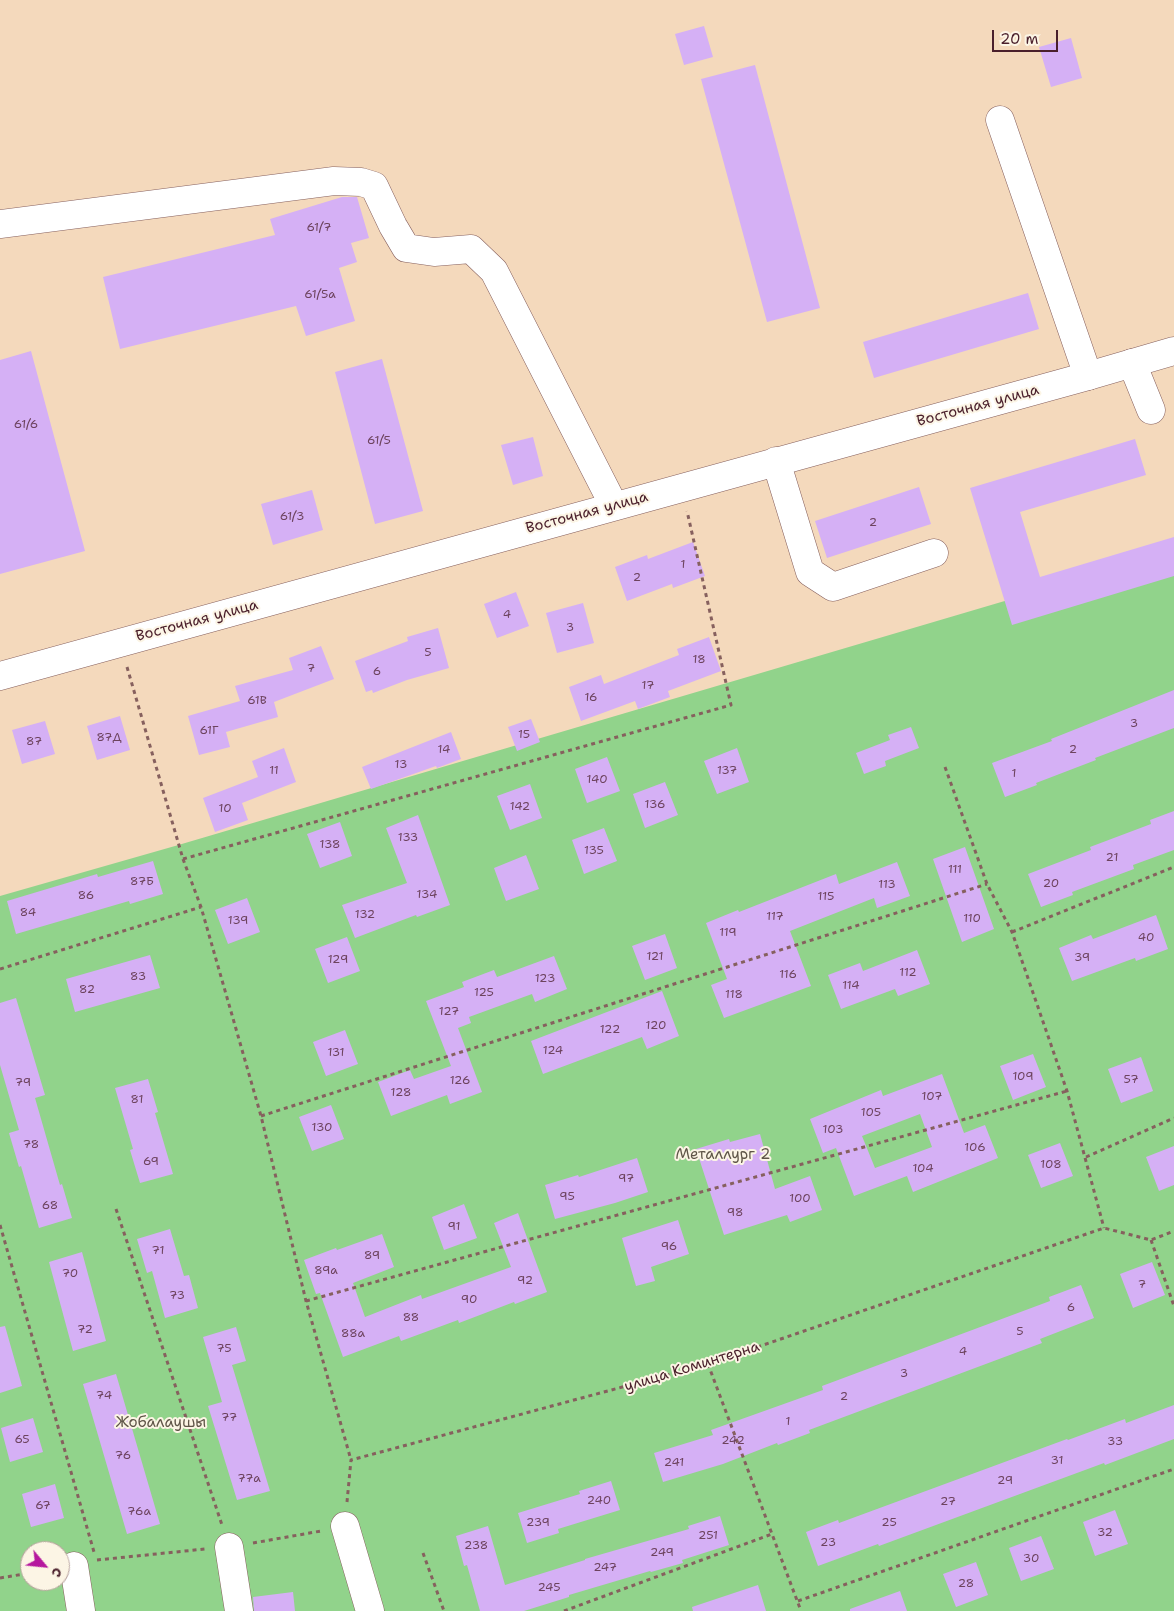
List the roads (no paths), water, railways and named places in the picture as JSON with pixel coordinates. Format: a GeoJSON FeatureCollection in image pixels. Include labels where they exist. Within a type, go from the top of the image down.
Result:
{"type":"FeatureCollection","features":[{"type":"Feature","properties":{"kind":"main road"},"geometry":{"type":"LineString","coordinates":[[1000,120],[1088,376]]}},
{"type":"Feature","properties":{"kind":"main road"},"geometry":{"type":"LineString","coordinates":[[0,224],[334,181],[361,182],[374,186],[406,248],[434,252],[471,249],[494,271],[614,506]]}},
{"type":"Feature","properties":{"kind":"main road","name":"Восточная улица"},"geometry":{"type":"LineString","coordinates":[[0,676],[1174,351]]}},
{"type":"Feature","properties":{"kind":"main road"},"geometry":{"type":"LineString","coordinates":[[1132,363],[1150,410]]}},
{"type":"Feature","properties":{"kind":"main road"},"geometry":{"type":"LineString","coordinates":[[776,462],[810,572],[833,587],[934,553]]}},
{"type":"Feature","properties":{"kind":"main road"},"geometry":{"type":"LineString","coordinates":[[345,1526],[370,1611]]}},
{"type":"Feature","properties":{"kind":"main road"},"geometry":{"type":"LineString","coordinates":[[229,1547],[239,1611]]}},
{"type":"Feature","properties":{"kind":"main road"},"geometry":{"type":"LineString","coordinates":[[81,1611],[86,1563]]}},
{"type":"Feature","properties":{"kind":"park label","name":"Металлург 2"},"geometry":{"type":"Point","coordinates":[723,1155]}},
{"type":"Feature","properties":{"kind":"park label","name":"Жобалаушы"},"geometry":{"type":"Point","coordinates":[161,1423]}}]}
